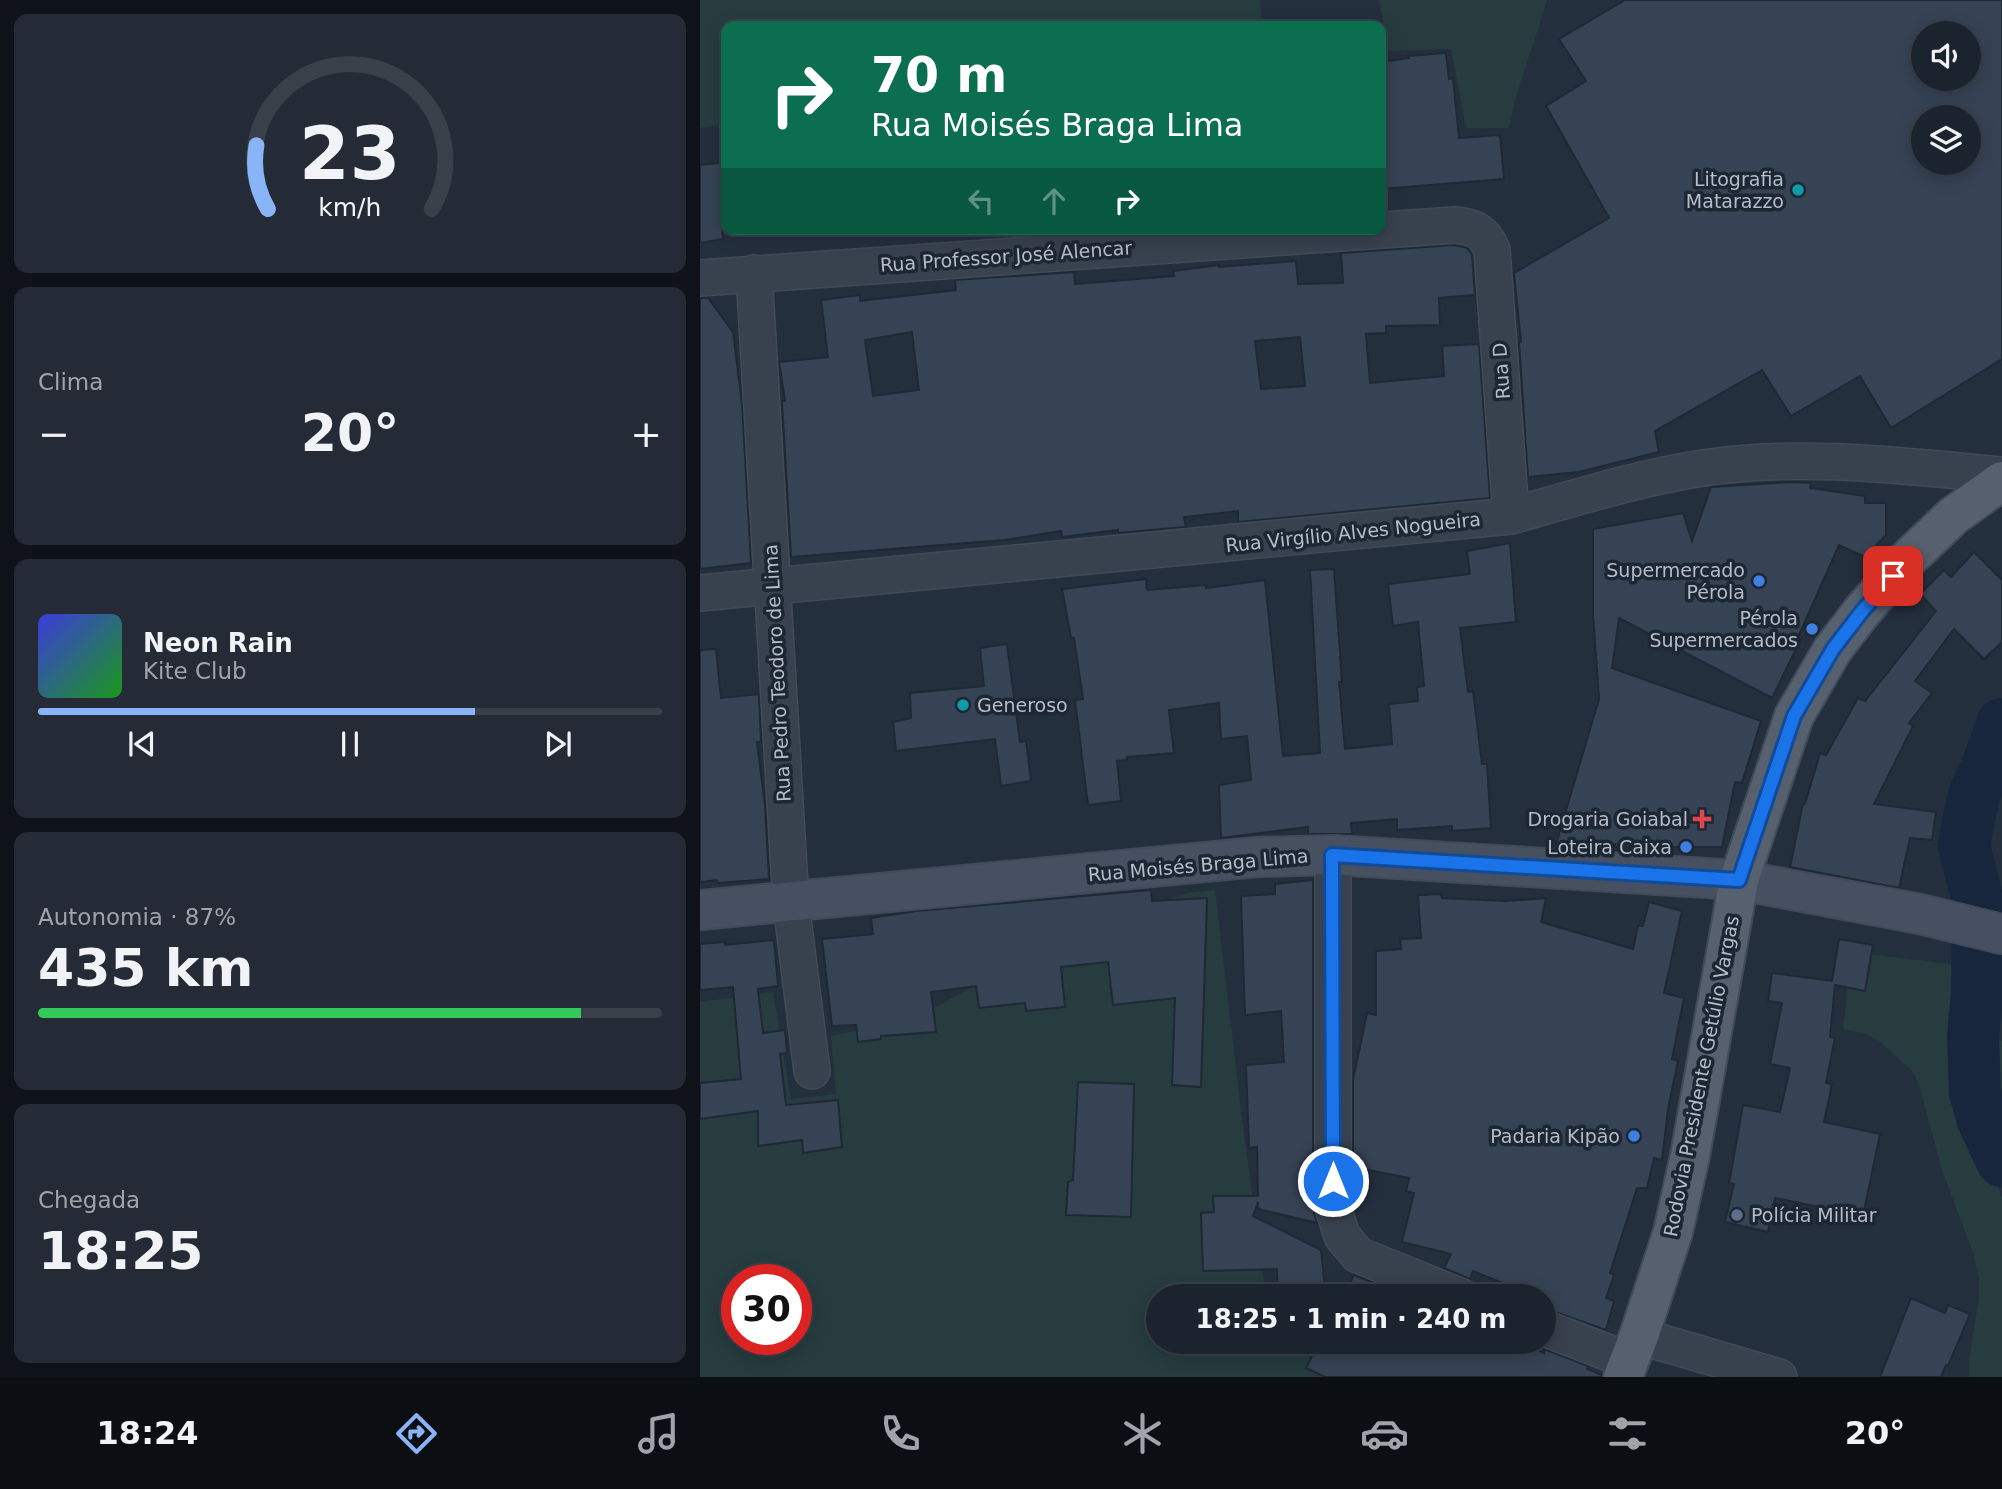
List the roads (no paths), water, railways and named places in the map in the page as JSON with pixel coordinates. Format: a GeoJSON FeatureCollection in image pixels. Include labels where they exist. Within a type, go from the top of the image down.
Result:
{"type":"FeatureCollection","features":[{"type":"Feature","properties":{"kind":"main road","name":"Rodovia Presidente Getúlio Vargas"},"geometry":{"type":"LineString","coordinates":[[1631,1358],[1673,1232],[1690,1156],[1739,880],[1794,716],[1833,649],[1909,558],[1953,516],[2002,481]]}},
{"type":"Feature","properties":{"kind":"street","name":"Rua Professor José Alencar"},"geometry":{"type":"LineString","coordinates":[[1386,230],[1455,225],[1479,230]]}},
{"type":"Feature","properties":{"kind":"street","name":"Rua D"},"geometry":{"type":"LineString","coordinates":[[1479,230],[1487,238],[1492,250],[1511,516]]}},
{"type":"Feature","properties":{"kind":"street","name":"Rua Professor José Alencar"},"geometry":{"type":"LineString","coordinates":[[700,278],[1309,235]]}},
{"type":"Feature","properties":{"kind":"street","name":"Rua Pedro Teodoro de Lima"},"geometry":{"type":"LineString","coordinates":[[754,273],[791,903],[812,1071]]}},
{"type":"Feature","properties":{"kind":"street","name":"Rua Virgílio Alves Nogueira"},"geometry":{"type":"LineString","coordinates":[[700,593],[1511,516],[1610,488],[1705,468],[1789,462],[1906,466],[2002,475]]}},
{"type":"Feature","properties":{"kind":"street","name":"Rua Moisés Braga Lima"},"geometry":{"type":"LineString","coordinates":[[700,910],[1258,857],[1332,855],[1739,880],[1920,914],[2002,934]]}},
{"type":"Feature","properties":{"kind":"street"},"geometry":{"type":"LineString","coordinates":[[1332,855],[1333,1208],[1342,1236],[1358,1255],[1430,1284]]}},
{"type":"Feature","properties":{"kind":"street"},"geometry":{"type":"LineString","coordinates":[[1556,1332],[1631,1358],[1779,1377]]}},
{"type":"Feature","properties":{"kind":"waterway"},"geometry":{"type":"LineString","coordinates":[[2002,724],[1975,792],[1964,847],[1978,901],[1977,992],[1973,1037],[1975,1092],[1982,1118],[2002,1161]]}},
{"type":"Feature","properties":{"kind":"place","name":"Litografia Matarazzo"},"geometry":{"type":"Point","coordinates":[1798,190]}},
{"type":"Feature","properties":{"kind":"place","name":"Supermercado Pérola"},"geometry":{"type":"Point","coordinates":[1759,581]}},
{"type":"Feature","properties":{"kind":"place","name":"Pérola Supermercados"},"geometry":{"type":"Point","coordinates":[1812,629]}},
{"type":"Feature","properties":{"kind":"place","name":"Generoso"},"geometry":{"type":"Point","coordinates":[963,705]}},
{"type":"Feature","properties":{"kind":"place","name":"Drogaria Goiabal"},"geometry":{"type":"Point","coordinates":[1702,819]}},
{"type":"Feature","properties":{"kind":"place","name":"Loteira Caixa"},"geometry":{"type":"Point","coordinates":[1686,847]}},
{"type":"Feature","properties":{"kind":"place","name":"Padaria Kipão"},"geometry":{"type":"Point","coordinates":[1634,1136]}},
{"type":"Feature","properties":{"kind":"place","name":"Polícia Militar"},"geometry":{"type":"Point","coordinates":[1737,1215]}}]}
